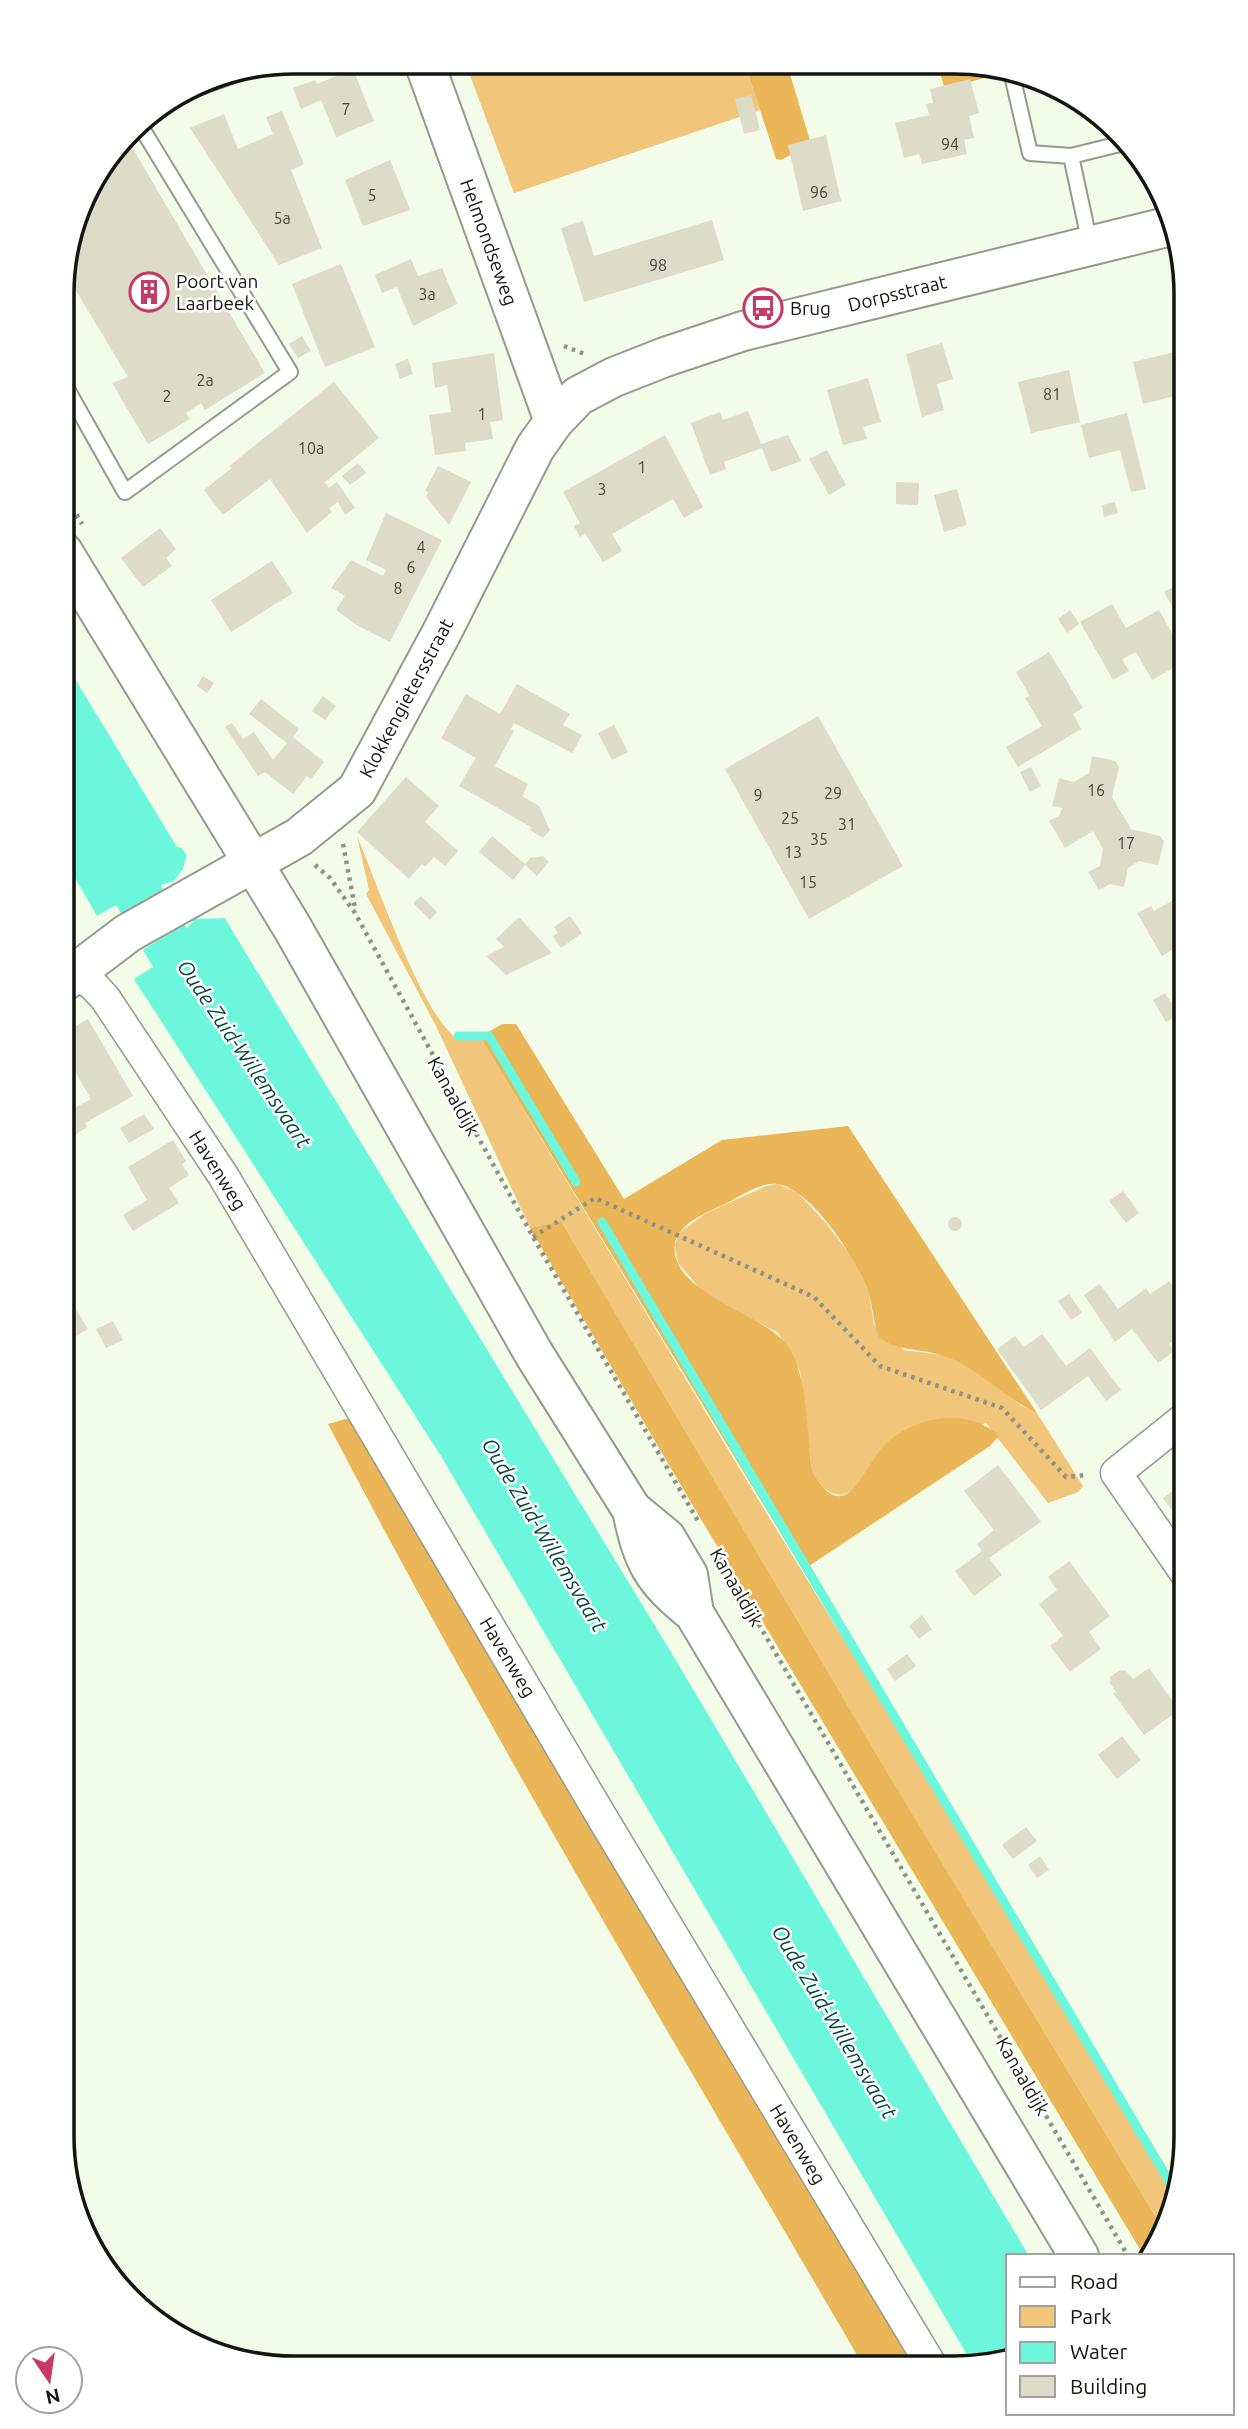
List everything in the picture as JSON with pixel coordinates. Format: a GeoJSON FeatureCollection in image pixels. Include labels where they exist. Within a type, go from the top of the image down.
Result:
{"type":"FeatureCollection","features":[{"type":"Feature","properties":{"kind":"main road","name":"Helmondseweg"},"geometry":{"type":"LineString","coordinates":[[428,74],[554,421]]}},
{"type":"Feature","properties":{"kind":"main road","name":"Dorpsstraat"},"geometry":{"type":"LineString","coordinates":[[554,421],[578,396],[665,357],[743,331],[1164,228]]}},
{"type":"Feature","properties":{"kind":"main road","name":"Klokkengietersstraat"},"geometry":{"type":"LineString","coordinates":[[74,968],[128,933],[289,843],[357,790],[395,723],[534,449],[554,421]]}},
{"type":"Feature","properties":{"kind":"main road"},"geometry":{"type":"LineString","coordinates":[[74,570],[255,863],[534,1354],[632,1510],[640,1553],[664,1589],[694,1613],[1078,2254]]}},
{"type":"Feature","properties":{"kind":"street","name":"Havenweg"},"geometry":{"type":"LineString","coordinates":[[74,976],[93,985],[105,998],[224,1177],[603,1819],[926,2356]]}},
{"type":"Feature","properties":{"kind":"street"},"geometry":{"type":"LineString","coordinates":[[1174,1426],[1116,1472],[1174,1557]]}},
{"type":"Feature","properties":{"kind":"lane"},"geometry":{"type":"LineString","coordinates":[[1014,82],[1030,153],[1071,156],[1116,145]]}},
{"type":"Feature","properties":{"kind":"lane"},"geometry":{"type":"LineString","coordinates":[[74,402],[125,492],[290,372],[144,132]]}},
{"type":"Feature","properties":{"kind":"lane"},"geometry":{"type":"LineString","coordinates":[[1071,156],[1090,246]]}},
{"type":"Feature","properties":{"kind":"path","name":"Kanaaldijk"},"geometry":{"type":"LineString","coordinates":[[337,807],[355,912]]}},
{"type":"Feature","properties":{"kind":"path","name":"Kanaaldijk"},"geometry":{"type":"LineString","coordinates":[[289,843],[330,878],[355,912],[533,1237],[701,1525]]}},
{"type":"Feature","properties":{"kind":"path"},"geometry":{"type":"LineString","coordinates":[[533,1237],[595,1198],[814,1297],[880,1366],[1002,1408],[1066,1476],[1116,1472]]}},
{"type":"Feature","properties":{"kind":"path","name":"Kanaaldijk"},"geometry":{"type":"LineString","coordinates":[[715,1549],[1127,2254]]}},
{"type":"Feature","properties":{"kind":"green space"},"geometry":{"type":"Polygon","coordinates":[[[469,74],[748,74],[760,110],[514,193],[469,74]]]}},
{"type":"Feature","properties":{"kind":"green space"},"geometry":{"type":"Polygon","coordinates":[[[357,836],[401,946],[429,1003],[458,1040],[480,1037],[750,1486],[1162,2160],[1171,2175],[1158,2220],[883,1765],[561,1221],[530,1228],[436,1026],[366,894],[369,890],[357,836]]]}},
{"type":"Feature","properties":{"kind":"green space"},"geometry":{"type":"Polygon","coordinates":[[[778,1184],[798,1193],[856,1262],[869,1293],[874,1325],[904,1350],[942,1355],[974,1369],[1022,1406],[1037,1413],[1083,1486],[1078,1492],[1048,1503],[986,1423],[859,1484],[845,1494],[832,1493],[822,1485],[812,1471],[800,1371],[778,1333],[702,1291],[678,1263],[675,1245],[679,1233],[706,1213],[766,1186],[778,1184]]]}},
{"type":"Feature","properties":{"kind":"shaded area"},"geometry":{"type":"Polygon","coordinates":[[[748,74],[790,74],[811,144],[781,160],[776,159],[748,74]]]}},
{"type":"Feature","properties":{"kind":"shaded area"},"geometry":{"type":"Polygon","coordinates":[[[940,74],[984,76],[984,78],[945,89],[940,74]]]}},
{"type":"Feature","properties":{"kind":"shaded area"},"geometry":{"type":"Polygon","coordinates":[[[502,1024],[516,1024],[624,1199],[722,1140],[848,1126],[1037,1413],[954,1360],[901,1347],[879,1337],[868,1291],[844,1245],[818,1212],[790,1189],[777,1184],[764,1185],[694,1220],[677,1237],[677,1262],[688,1277],[704,1290],[763,1325],[780,1337],[791,1351],[804,1393],[812,1471],[834,1495],[843,1496],[851,1490],[883,1447],[895,1436],[924,1422],[956,1418],[987,1427],[999,1436],[990,1446],[803,1570],[480,1037],[502,1024]]]}},
{"type":"Feature","properties":{"kind":"shaded area"},"geometry":{"type":"Polygon","coordinates":[[[561,1221],[883,1765],[1158,2220],[1141,2251],[696,1511],[530,1228],[561,1221]]]}},
{"type":"Feature","properties":{"kind":"shaded area"},"geometry":{"type":"Polygon","coordinates":[[[360,1415],[915,2356],[858,2356],[523,1781],[328,1424],[360,1415]]]}},
{"type":"Feature","properties":{"kind":"water","name":"Oude Zuid-Willemsvaart"},"geometry":{"type":"Polygon","coordinates":[[[74,677],[177,847],[182,848],[674,1657],[1028,2254],[1006,2254],[1006,2349],[967,2355],[441,1456],[134,979],[153,967],[116,905],[97,916],[74,876],[74,677]]]}},
{"type":"Feature","properties":{"kind":"pier"},"geometry":{"type":"Polygon","coordinates":[[[188,851],[228,918],[195,919],[187,928],[184,925],[139,952],[118,916],[163,889],[161,885],[174,881],[183,869],[188,851]]]}},
{"type":"Feature","properties":{"kind":"building"},"geometry":{"type":"Polygon","coordinates":[[[341,74],[355,74],[374,121],[336,137],[321,100],[301,109],[293,88],[315,80],[317,84],[341,74]]]}},
{"type":"Feature","properties":{"kind":"building"},"geometry":{"type":"Polygon","coordinates":[[[970,79],[979,113],[969,116],[974,138],[964,140],[967,154],[922,164],[919,154],[904,158],[895,123],[929,115],[926,104],[933,103],[930,89],[970,79]]]}},
{"type":"Feature","properties":{"kind":"building"},"geometry":{"type":"Polygon","coordinates":[[[751,95],[760,130],[744,134],[735,99],[751,95]]]}},
{"type":"Feature","properties":{"kind":"building"},"geometry":{"type":"Polygon","coordinates":[[[282,111],[304,164],[291,170],[322,248],[279,265],[190,128],[224,114],[238,149],[273,134],[266,117],[282,111]]]}},
{"type":"Feature","properties":{"kind":"building"},"geometry":{"type":"Polygon","coordinates":[[[826,135],[841,201],[803,211],[788,145],[826,135]]]}},
{"type":"Feature","properties":{"kind":"building","name":"Poort van Laarbeek"},"geometry":{"type":"Polygon","coordinates":[[[131,146],[265,373],[205,410],[201,403],[186,413],[190,419],[148,444],[112,383],[128,377],[74,287],[74,279],[81,237],[90,209],[111,171],[131,146]]]}},
{"type":"Feature","properties":{"kind":"building"},"geometry":{"type":"Polygon","coordinates":[[[390,160],[410,210],[363,226],[345,180],[390,160]]]}},
{"type":"Feature","properties":{"kind":"building"},"geometry":{"type":"Polygon","coordinates":[[[712,220],[724,260],[584,302],[561,228],[583,221],[594,256],[712,220]]]}},
{"type":"Feature","properties":{"kind":"building"},"geometry":{"type":"Polygon","coordinates":[[[411,259],[418,276],[442,268],[457,304],[413,326],[397,287],[382,293],[375,275],[411,259]]]}},
{"type":"Feature","properties":{"kind":"building"},"geometry":{"type":"Polygon","coordinates":[[[341,264],[375,347],[325,367],[292,284],[341,264]]]}},
{"type":"Feature","properties":{"kind":"building"},"geometry":{"type":"Polygon","coordinates":[[[302,336],[311,351],[298,358],[289,344],[302,336]]]}},
{"type":"Feature","properties":{"kind":"building"},"geometry":{"type":"Polygon","coordinates":[[[942,343],[953,379],[937,384],[944,410],[922,417],[906,354],[942,343]]]}},
{"type":"Feature","properties":{"kind":"building"},"geometry":{"type":"Polygon","coordinates":[[[1174,352],[1174,396],[1143,404],[1133,362],[1174,352]]]}},
{"type":"Feature","properties":{"kind":"building"},"geometry":{"type":"Polygon","coordinates":[[[494,353],[503,420],[490,422],[493,439],[465,443],[466,451],[435,455],[429,415],[451,412],[447,385],[435,388],[432,363],[494,353]]]}},
{"type":"Feature","properties":{"kind":"building"},"geometry":{"type":"Polygon","coordinates":[[[408,359],[413,374],[400,379],[395,364],[408,359]]]}},
{"type":"Feature","properties":{"kind":"building"},"geometry":{"type":"Polygon","coordinates":[[[1069,370],[1080,422],[1031,433],[1018,382],[1069,370]]]}},
{"type":"Feature","properties":{"kind":"building"},"geometry":{"type":"Polygon","coordinates":[[[868,378],[881,422],[863,427],[867,439],[843,445],[827,390],[868,378]]]}},
{"type":"Feature","properties":{"kind":"building"},"geometry":{"type":"Polygon","coordinates":[[[334,382],[379,438],[325,482],[329,488],[337,482],[355,508],[345,515],[338,502],[329,508],[332,512],[307,533],[270,479],[223,515],[204,490],[232,468],[229,466],[334,382]]]}},
{"type":"Feature","properties":{"kind":"building"},"geometry":{"type":"Polygon","coordinates":[[[748,411],[761,444],[788,435],[801,461],[771,472],[762,448],[724,462],[726,469],[710,475],[691,423],[720,412],[723,420],[748,411]]]}},
{"type":"Feature","properties":{"kind":"building"},"geometry":{"type":"Polygon","coordinates":[[[1127,413],[1146,489],[1131,492],[1120,450],[1089,458],[1081,425],[1127,413]]]}},
{"type":"Feature","properties":{"kind":"building"},"geometry":{"type":"Polygon","coordinates":[[[665,435],[703,507],[684,518],[673,499],[612,534],[622,551],[603,562],[585,533],[580,537],[574,526],[580,523],[563,492],[665,435]]]}},
{"type":"Feature","properties":{"kind":"building"},"geometry":{"type":"Polygon","coordinates":[[[827,450],[846,485],[829,495],[809,459],[827,450]]]}},
{"type":"Feature","properties":{"kind":"building"},"geometry":{"type":"Polygon","coordinates":[[[358,463],[366,473],[350,485],[342,476],[358,463]]]}},
{"type":"Feature","properties":{"kind":"building"},"geometry":{"type":"Polygon","coordinates":[[[438,466],[471,482],[449,525],[426,497],[428,492],[425,491],[438,466]]]}},
{"type":"Feature","properties":{"kind":"building"},"geometry":{"type":"Polygon","coordinates":[[[896,482],[919,483],[918,505],[896,504],[896,482]]]}},
{"type":"Feature","properties":{"kind":"building"},"geometry":{"type":"Polygon","coordinates":[[[957,489],[967,525],[944,532],[934,495],[957,489]]]}},
{"type":"Feature","properties":{"kind":"building"},"geometry":{"type":"Polygon","coordinates":[[[1115,502],[1118,513],[1104,517],[1102,505],[1115,502]]]}},
{"type":"Feature","properties":{"kind":"building"},"geometry":{"type":"Polygon","coordinates":[[[386,513],[442,540],[390,642],[358,626],[336,610],[345,596],[331,588],[351,560],[383,576],[386,570],[366,560],[386,513]]]}},
{"type":"Feature","properties":{"kind":"building"},"geometry":{"type":"Polygon","coordinates":[[[160,528],[176,549],[166,558],[172,566],[143,587],[121,558],[160,528]]]}},
{"type":"Feature","properties":{"kind":"building"},"geometry":{"type":"Polygon","coordinates":[[[272,561],[293,593],[231,632],[211,600],[272,561]]]}},
{"type":"Feature","properties":{"kind":"building"},"geometry":{"type":"Polygon","coordinates":[[[1174,586],[1174,609],[1164,592],[1174,586]]]}},
{"type":"Feature","properties":{"kind":"building"},"geometry":{"type":"Polygon","coordinates":[[[1112,604],[1126,628],[1159,610],[1174,637],[1174,667],[1152,680],[1136,652],[1122,659],[1129,671],[1113,680],[1080,622],[1112,604]]]}},
{"type":"Feature","properties":{"kind":"building"},"geometry":{"type":"Polygon","coordinates":[[[1070,610],[1079,624],[1067,633],[1058,619],[1070,610]]]}},
{"type":"Feature","properties":{"kind":"building"},"geometry":{"type":"Polygon","coordinates":[[[1049,652],[1083,708],[1073,714],[1081,729],[1018,767],[1006,747],[1042,726],[1025,698],[1030,696],[1016,672],[1049,652]]]}},
{"type":"Feature","properties":{"kind":"building"},"geometry":{"type":"Polygon","coordinates":[[[203,676],[214,683],[207,693],[197,686],[203,676]]]}},
{"type":"Feature","properties":{"kind":"building"},"geometry":{"type":"Polygon","coordinates":[[[517,684],[570,714],[563,725],[582,735],[572,753],[514,723],[511,729],[514,731],[495,766],[528,784],[522,796],[539,806],[550,830],[543,838],[530,830],[531,827],[459,786],[476,758],[441,738],[466,694],[500,714],[517,684]]]}},
{"type":"Feature","properties":{"kind":"building"},"geometry":{"type":"Polygon","coordinates":[[[323,696],[336,706],[325,720],[312,711],[323,696]]]}},
{"type":"Feature","properties":{"kind":"building"},"geometry":{"type":"Polygon","coordinates":[[[261,699],[299,729],[293,737],[324,762],[311,779],[307,776],[293,794],[265,772],[258,776],[225,727],[232,723],[243,739],[254,732],[273,760],[287,743],[249,714],[261,699]]]}},
{"type":"Feature","properties":{"kind":"building"},"geometry":{"type":"Polygon","coordinates":[[[818,716],[903,866],[809,919],[725,769],[818,716]]]}},
{"type":"Feature","properties":{"kind":"building"},"geometry":{"type":"Polygon","coordinates":[[[614,725],[628,752],[612,760],[598,733],[614,725]]]}},
{"type":"Feature","properties":{"kind":"building"},"geometry":{"type":"Polygon","coordinates":[[[1092,756],[1115,761],[1119,767],[1112,797],[1131,829],[1160,836],[1164,841],[1158,865],[1139,861],[1128,868],[1124,887],[1110,884],[1099,890],[1088,872],[1100,866],[1103,849],[1093,831],[1065,848],[1049,821],[1060,815],[1062,808],[1052,806],[1059,778],[1074,782],[1089,773],[1092,756]]]}},
{"type":"Feature","properties":{"kind":"building"},"geometry":{"type":"Polygon","coordinates":[[[1031,767],[1041,786],[1030,792],[1020,772],[1031,767]]]}},
{"type":"Feature","properties":{"kind":"building"},"geometry":{"type":"Polygon","coordinates":[[[406,777],[439,806],[425,822],[458,851],[445,866],[434,857],[425,867],[422,864],[409,879],[357,832],[406,777]]]}},
{"type":"Feature","properties":{"kind":"building"},"geometry":{"type":"Polygon","coordinates":[[[492,836],[525,864],[530,858],[543,856],[549,862],[537,876],[525,865],[513,880],[479,852],[492,836]]]}},
{"type":"Feature","properties":{"kind":"building"},"geometry":{"type":"Polygon","coordinates":[[[421,896],[437,912],[430,920],[413,903],[421,896]]]}},
{"type":"Feature","properties":{"kind":"building"},"geometry":{"type":"Polygon","coordinates":[[[1174,900],[1174,949],[1162,956],[1137,913],[1151,906],[1154,911],[1174,900]]]}},
{"type":"Feature","properties":{"kind":"building"},"geometry":{"type":"Polygon","coordinates":[[[570,916],[582,933],[561,948],[553,936],[558,933],[554,927],[570,916]]]}},
{"type":"Feature","properties":{"kind":"building"},"geometry":{"type":"Polygon","coordinates":[[[519,917],[552,953],[506,975],[486,956],[504,947],[496,939],[519,917]]]}},
{"type":"Feature","properties":{"kind":"building"},"geometry":{"type":"Polygon","coordinates":[[[1165,993],[1171,1003],[1174,1001],[1174,1018],[1166,1022],[1153,1000],[1165,993]]]}},
{"type":"Feature","properties":{"kind":"building"},"geometry":{"type":"Polygon","coordinates":[[[88,1019],[133,1096],[85,1123],[87,1127],[74,1136],[74,1108],[91,1099],[74,1070],[74,1027],[88,1019]]]}},
{"type":"Feature","properties":{"kind":"building"},"geometry":{"type":"Polygon","coordinates":[[[144,1114],[154,1129],[129,1143],[120,1128],[144,1114]]]}},
{"type":"Feature","properties":{"kind":"building"},"geometry":{"type":"Polygon","coordinates":[[[173,1140],[186,1161],[182,1164],[189,1175],[169,1188],[179,1203],[133,1231],[123,1215],[147,1200],[128,1167],[173,1140]]]}},
{"type":"Feature","properties":{"kind":"building"},"geometry":{"type":"Polygon","coordinates":[[[1123,1191],[1139,1213],[1126,1223],[1109,1201],[1123,1191]]]}},
{"type":"Feature","properties":{"kind":"building"},"geometry":{"type":"Polygon","coordinates":[[[955,1217],[960,1219],[960,1229],[955,1231],[950,1229],[948,1224],[950,1219],[955,1217]]]}},
{"type":"Feature","properties":{"kind":"building"},"geometry":{"type":"Polygon","coordinates":[[[1169,1281],[1174,1288],[1174,1340],[1169,1344],[1174,1351],[1158,1363],[1132,1329],[1115,1342],[1084,1295],[1100,1284],[1118,1309],[1146,1288],[1150,1294],[1169,1281]]]}},
{"type":"Feature","properties":{"kind":"building"},"geometry":{"type":"Polygon","coordinates":[[[1069,1294],[1082,1313],[1071,1320],[1058,1301],[1069,1294]]]}},
{"type":"Feature","properties":{"kind":"building"},"geometry":{"type":"Polygon","coordinates":[[[74,1306],[88,1329],[74,1337],[74,1306]]]}},
{"type":"Feature","properties":{"kind":"building"},"geometry":{"type":"Polygon","coordinates":[[[113,1321],[123,1340],[106,1348],[96,1329],[113,1321]]]}},
{"type":"Feature","properties":{"kind":"building"},"geometry":{"type":"Polygon","coordinates":[[[1042,1334],[1066,1366],[1090,1348],[1121,1390],[1106,1401],[1088,1376],[1041,1410],[997,1349],[1015,1336],[1024,1347],[1042,1334]]]}},
{"type":"Feature","properties":{"kind":"building"},"geometry":{"type":"Polygon","coordinates":[[[998,1465],[1041,1522],[989,1558],[1002,1575],[974,1596],[955,1571],[982,1551],[977,1544],[994,1530],[964,1491],[998,1465]]]}},
{"type":"Feature","properties":{"kind":"building"},"geometry":{"type":"Polygon","coordinates":[[[1174,1490],[1174,1513],[1163,1498],[1174,1490]]]}},
{"type":"Feature","properties":{"kind":"building"},"geometry":{"type":"Polygon","coordinates":[[[1069,1561],[1110,1616],[1089,1632],[1101,1649],[1070,1672],[1050,1646],[1063,1636],[1039,1604],[1057,1590],[1048,1577],[1069,1561]]]}},
{"type":"Feature","properties":{"kind":"building"},"geometry":{"type":"Polygon","coordinates":[[[922,1615],[932,1629],[919,1639],[909,1626],[922,1615]]]}},
{"type":"Feature","properties":{"kind":"building"},"geometry":{"type":"Polygon","coordinates":[[[907,1654],[916,1666],[895,1681],[887,1669],[907,1654]]]}},
{"type":"Feature","properties":{"kind":"building"},"geometry":{"type":"Polygon","coordinates":[[[1149,1668],[1174,1703],[1174,1714],[1144,1735],[1113,1693],[1116,1692],[1110,1683],[1110,1677],[1120,1670],[1126,1671],[1133,1679],[1149,1668]]]}},
{"type":"Feature","properties":{"kind":"building"},"geometry":{"type":"Polygon","coordinates":[[[1122,1736],[1141,1760],[1117,1779],[1098,1755],[1122,1736]]]}},
{"type":"Feature","properties":{"kind":"building"},"geometry":{"type":"Polygon","coordinates":[[[1026,1827],[1037,1841],[1013,1859],[1002,1845],[1026,1827]]]}},
{"type":"Feature","properties":{"kind":"building"},"geometry":{"type":"Polygon","coordinates":[[[1040,1856],[1049,1870],[1037,1878],[1028,1865],[1040,1856]]]}},
{"type":"Feature","properties":{"kind":"waterway"},"geometry":{"type":"LineString","coordinates":[[458,1036],[489,1036],[576,1182]]}},
{"type":"Feature","properties":{"kind":"waterway"},"geometry":{"type":"LineString","coordinates":[[602,1222],[1169,2182]]}},
{"type":"Feature","properties":{"kind":"place","name":"Poort van Laarbeek"},"geometry":{"type":"Point","coordinates":[149,292]}},
{"type":"Feature","properties":{"kind":"place","name":"Brug"},"geometry":{"type":"Point","coordinates":[763,308]}}]}
